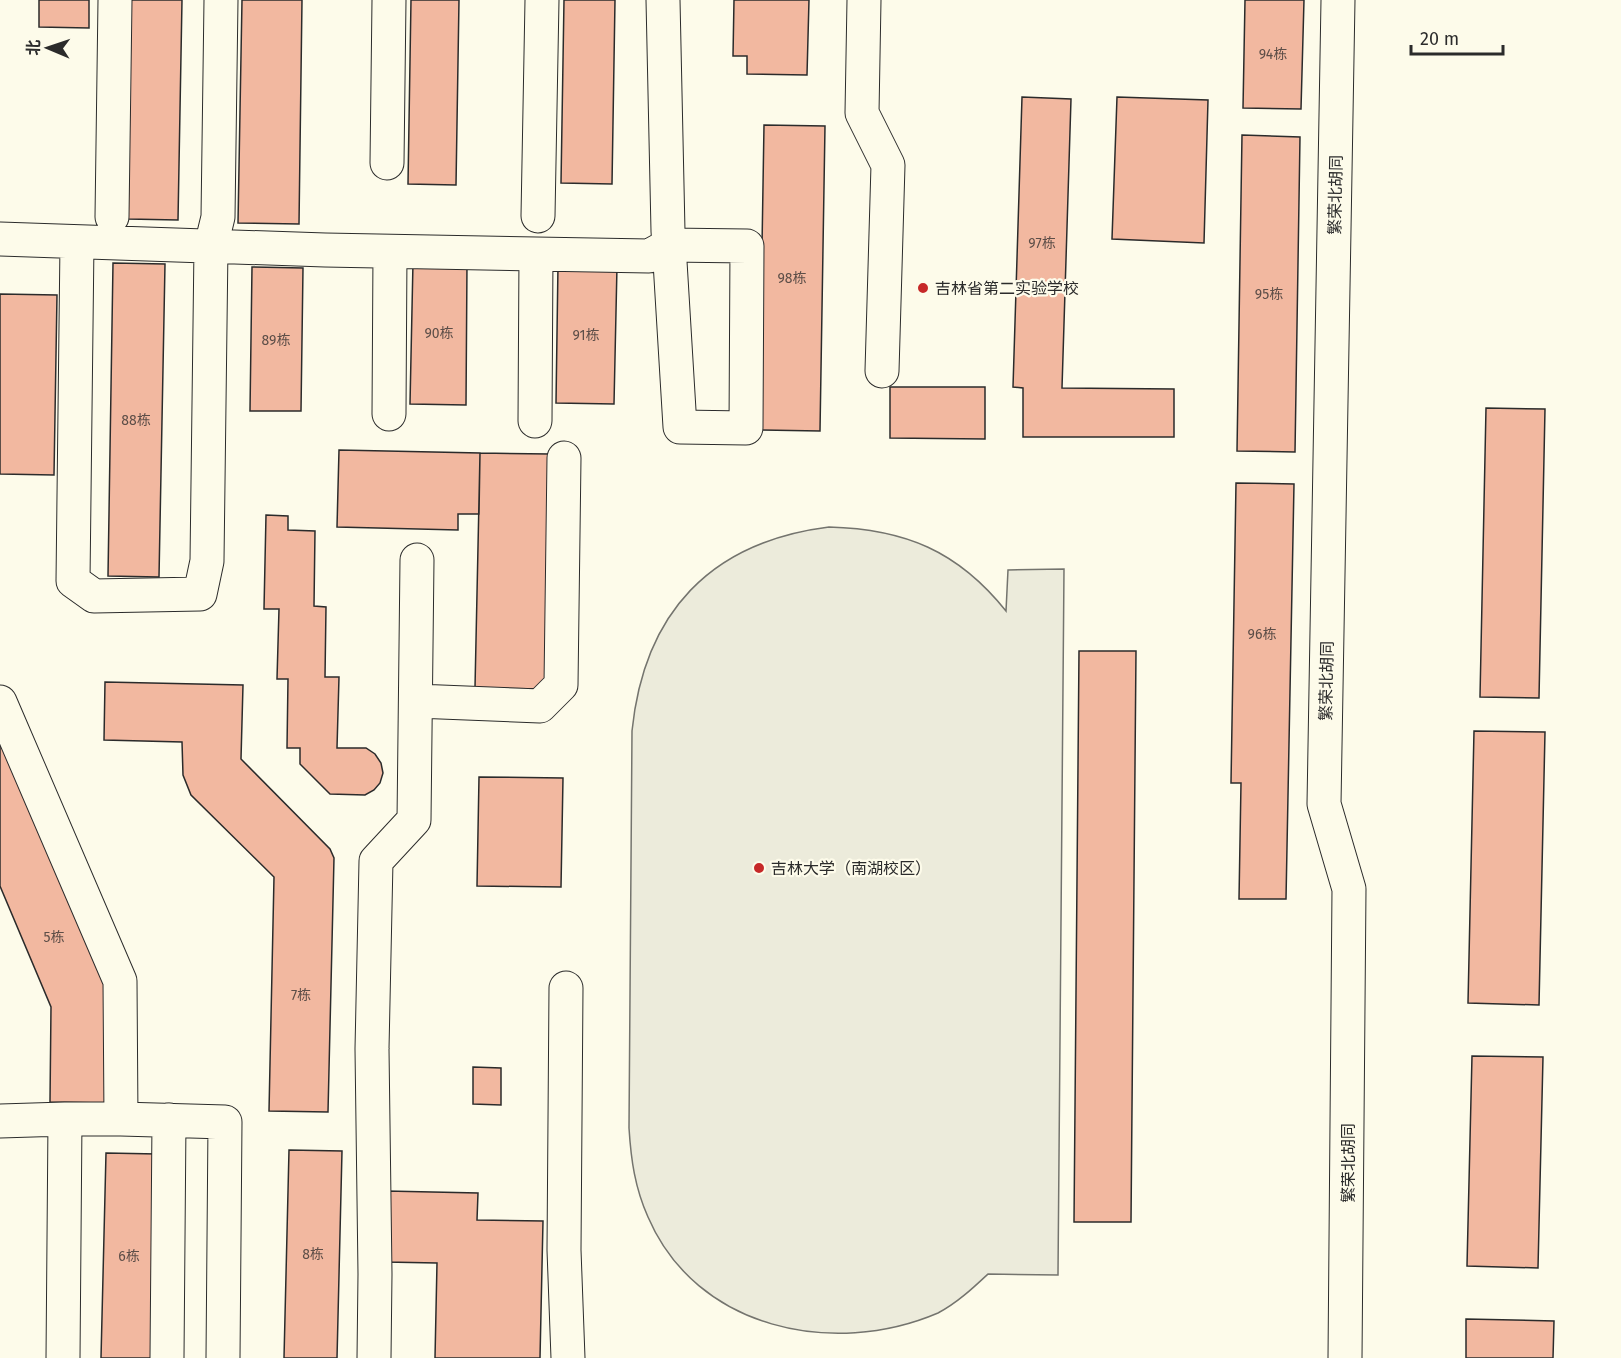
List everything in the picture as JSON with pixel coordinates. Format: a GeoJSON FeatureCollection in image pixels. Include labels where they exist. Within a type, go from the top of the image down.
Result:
{"type":"FeatureCollection","features":[{"type":"Feature","properties":{"kind":"street"},"geometry":{"type":"LineString","coordinates":[[112,217],[116,0]]}},
{"type":"Feature","properties":{"kind":"street"},"geometry":{"type":"LineString","coordinates":[[77,242],[73,581],[94,596],[200,594],[207,561],[211,246],[218,217],[220,0]]}},
{"type":"Feature","properties":{"kind":"street"},"geometry":{"type":"LineString","coordinates":[[387,163],[389,0]]}},
{"type":"Feature","properties":{"kind":"street"},"geometry":{"type":"LineString","coordinates":[[538,216],[542,0]]}},
{"type":"Feature","properties":{"kind":"street"},"geometry":{"type":"LineString","coordinates":[[0,239],[390,252],[649,256],[669,245],[747,246],[746,428],[680,427],[669,245],[663,0]]}},
{"type":"Feature","properties":{"kind":"street"},"geometry":{"type":"LineString","coordinates":[[864,0],[862,113],[888,165],[882,371]]}},
{"type":"Feature","properties":{"kind":"street","name":"繁荣北胡同"},"geometry":{"type":"LineString","coordinates":[[1338,0],[1324,804],[1349,889],[1345,1358]]}},
{"type":"Feature","properties":{"kind":"street"},"geometry":{"type":"LineString","coordinates":[[389,414],[390,252]]}},
{"type":"Feature","properties":{"kind":"street"},"geometry":{"type":"LineString","coordinates":[[535,421],[536,254]]}},
{"type":"Feature","properties":{"kind":"street"},"geometry":{"type":"LineString","coordinates":[[416,701],[540,706],[561,685],[564,458]]}},
{"type":"Feature","properties":{"kind":"street"},"geometry":{"type":"LineString","coordinates":[[374,1358],[372,1049],[376,861],[414,820],[417,560]]}},
{"type":"Feature","properties":{"kind":"street"},"geometry":{"type":"LineString","coordinates":[[0,702],[120,981],[121,1119]]}},
{"type":"Feature","properties":{"kind":"street"},"geometry":{"type":"LineString","coordinates":[[566,988],[564,1250],[568,1358]]}},
{"type":"Feature","properties":{"kind":"street"},"geometry":{"type":"LineString","coordinates":[[63,1358],[65,1119]]}},
{"type":"Feature","properties":{"kind":"street"},"geometry":{"type":"LineString","coordinates":[[0,1121],[121,1119],[225,1122],[223,1358]]}},
{"type":"Feature","properties":{"kind":"street"},"geometry":{"type":"LineString","coordinates":[[167,1358],[169,1120]]}},
{"type":"Feature","properties":{"kind":"shaded area"},"geometry":{"type":"Polygon","coordinates":[[[829,527],[882,533],[928,547],[969,573],[1006,611],[1008,570],[1064,569],[1058,1275],[988,1274],[971,1290],[938,1313],[897,1326],[855,1333],[813,1332],[772,1324],[733,1308],[699,1286],[670,1255],[648,1217],[634,1174],[629,1128],[632,731],[639,689],[651,651],[668,619],[690,590],[718,567],[750,549],[787,535],[829,527]]]}},
{"type":"Feature","properties":{"kind":"building"},"geometry":{"type":"Polygon","coordinates":[[[39,0],[89,0],[89,28],[39,27],[39,0]]]}},
{"type":"Feature","properties":{"kind":"building"},"geometry":{"type":"Polygon","coordinates":[[[131,0],[182,0],[178,220],[128,219],[131,0]]]}},
{"type":"Feature","properties":{"kind":"building"},"geometry":{"type":"Polygon","coordinates":[[[242,0],[302,0],[299,224],[238,223],[242,0]]]}},
{"type":"Feature","properties":{"kind":"building"},"geometry":{"type":"Polygon","coordinates":[[[411,0],[459,0],[456,185],[408,184],[411,0]]]}},
{"type":"Feature","properties":{"kind":"building"},"geometry":{"type":"Polygon","coordinates":[[[564,0],[615,0],[612,184],[561,183],[564,0]]]}},
{"type":"Feature","properties":{"kind":"building"},"geometry":{"type":"Polygon","coordinates":[[[734,0],[809,0],[807,75],[747,74],[747,56],[733,56],[734,0]]]}},
{"type":"Feature","properties":{"kind":"building"},"geometry":{"type":"Polygon","coordinates":[[[1245,0],[1304,0],[1301,109],[1243,108],[1245,0]]]}},
{"type":"Feature","properties":{"kind":"building"},"geometry":{"type":"Polygon","coordinates":[[[1022,97],[1071,99],[1062,388],[1174,389],[1174,437],[1023,437],[1023,388],[1013,387],[1022,97]]]}},
{"type":"Feature","properties":{"kind":"building"},"geometry":{"type":"Polygon","coordinates":[[[1117,97],[1208,100],[1204,243],[1112,239],[1117,97]]]}},
{"type":"Feature","properties":{"kind":"building"},"geometry":{"type":"Polygon","coordinates":[[[764,125],[825,126],[820,431],[759,430],[764,125]]]}},
{"type":"Feature","properties":{"kind":"building"},"geometry":{"type":"Polygon","coordinates":[[[1242,135],[1300,137],[1295,452],[1237,451],[1242,135]]]}},
{"type":"Feature","properties":{"kind":"building"},"geometry":{"type":"Polygon","coordinates":[[[413,262],[467,263],[466,405],[410,404],[413,262]]]}},
{"type":"Feature","properties":{"kind":"building"},"geometry":{"type":"Polygon","coordinates":[[[113,263],[165,264],[159,577],[108,576],[113,263]]]}},
{"type":"Feature","properties":{"kind":"building"},"geometry":{"type":"Polygon","coordinates":[[[558,265],[617,266],[614,404],[556,403],[558,265]]]}},
{"type":"Feature","properties":{"kind":"building"},"geometry":{"type":"Polygon","coordinates":[[[252,267],[303,268],[301,411],[250,411],[252,267]]]}},
{"type":"Feature","properties":{"kind":"building"},"geometry":{"type":"Polygon","coordinates":[[[0,294],[57,295],[54,475],[0,474],[0,294]]]}},
{"type":"Feature","properties":{"kind":"building"},"geometry":{"type":"Polygon","coordinates":[[[890,387],[985,387],[985,439],[890,438],[890,387]]]}},
{"type":"Feature","properties":{"kind":"building"},"geometry":{"type":"Polygon","coordinates":[[[1486,408],[1545,409],[1539,698],[1480,697],[1486,408]]]}},
{"type":"Feature","properties":{"kind":"building"},"geometry":{"type":"Polygon","coordinates":[[[339,450],[480,453],[479,514],[458,514],[458,530],[337,527],[339,450]]]}},
{"type":"Feature","properties":{"kind":"building"},"geometry":{"type":"Polygon","coordinates":[[[480,453],[550,454],[546,689],[475,688],[480,453]]]}},
{"type":"Feature","properties":{"kind":"building"},"geometry":{"type":"Polygon","coordinates":[[[1236,483],[1294,484],[1286,899],[1239,899],[1241,783],[1231,783],[1236,483]]]}},
{"type":"Feature","properties":{"kind":"building"},"geometry":{"type":"Polygon","coordinates":[[[266,515],[288,516],[288,530],[315,531],[314,606],[326,607],[325,677],[339,677],[337,748],[366,748],[375,754],[381,763],[383,773],[380,783],[365,795],[330,794],[300,764],[300,748],[287,748],[288,679],[277,679],[279,609],[264,609],[266,515]]]}},
{"type":"Feature","properties":{"kind":"building"},"geometry":{"type":"Polygon","coordinates":[[[1079,651],[1136,651],[1131,1222],[1074,1222],[1079,651]]]}},
{"type":"Feature","properties":{"kind":"building"},"geometry":{"type":"Polygon","coordinates":[[[105,682],[243,685],[241,759],[330,849],[334,858],[328,1112],[269,1111],[274,877],[191,795],[183,775],[182,742],[104,740],[105,682]]]}},
{"type":"Feature","properties":{"kind":"building"},"geometry":{"type":"Polygon","coordinates":[[[1474,731],[1545,732],[1539,1005],[1468,1003],[1474,731]]]}},
{"type":"Feature","properties":{"kind":"building"},"geometry":{"type":"Polygon","coordinates":[[[0,735],[107,988],[105,1103],[50,1102],[51,1007],[0,886],[0,735]]]}},
{"type":"Feature","properties":{"kind":"building"},"geometry":{"type":"Polygon","coordinates":[[[479,777],[563,778],[561,887],[477,886],[479,777]]]}},
{"type":"Feature","properties":{"kind":"building"},"geometry":{"type":"Polygon","coordinates":[[[1472,1056],[1543,1057],[1538,1268],[1467,1266],[1472,1056]]]}},
{"type":"Feature","properties":{"kind":"building"},"geometry":{"type":"Polygon","coordinates":[[[473,1067],[501,1068],[501,1105],[473,1104],[473,1067]]]}},
{"type":"Feature","properties":{"kind":"building"},"geometry":{"type":"Polygon","coordinates":[[[289,1150],[342,1151],[337,1358],[284,1358],[289,1150]]]}},
{"type":"Feature","properties":{"kind":"building"},"geometry":{"type":"Polygon","coordinates":[[[106,1153],[157,1154],[153,1358],[101,1358],[106,1153]]]}},
{"type":"Feature","properties":{"kind":"building"},"geometry":{"type":"Polygon","coordinates":[[[386,1191],[478,1193],[477,1220],[543,1221],[540,1358],[435,1358],[437,1263],[385,1262],[386,1191]]]}},
{"type":"Feature","properties":{"kind":"building"},"geometry":{"type":"Polygon","coordinates":[[[1466,1319],[1554,1321],[1553,1358],[1466,1358],[1466,1319]]]}},
{"type":"Feature","properties":{"kind":"place","name":"吉林省第二实验学校"},"geometry":{"type":"Point","coordinates":[923,288]}},
{"type":"Feature","properties":{"kind":"place","name":"吉林大学（南湖校区）"},"geometry":{"type":"Point","coordinates":[759,868]}}]}
